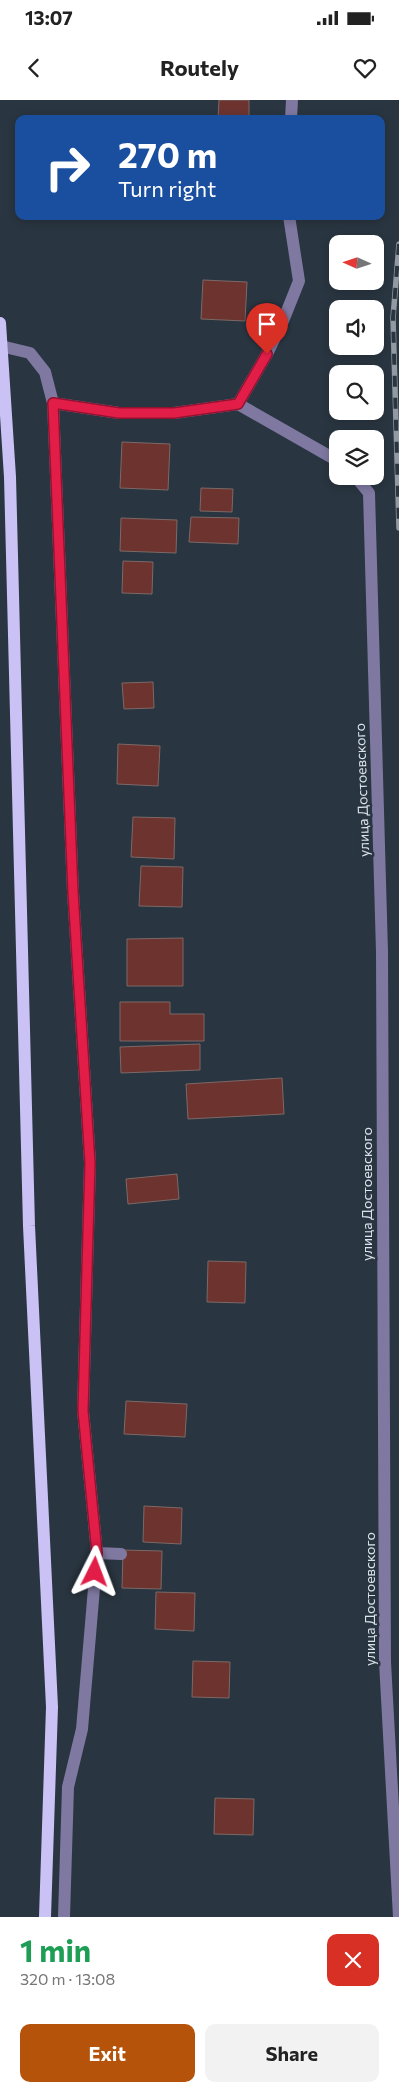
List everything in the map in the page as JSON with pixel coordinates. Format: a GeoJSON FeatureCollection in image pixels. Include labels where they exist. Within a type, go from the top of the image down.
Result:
{"type":"FeatureCollection","features":[{"type":"Feature","properties":{"kind":"main road"},"geometry":{"type":"LineString","coordinates":[[0,323],[10,477],[29,1226],[52,1706],[45,1917]]}},
{"type":"Feature","properties":{"kind":"street"},"geometry":{"type":"LineString","coordinates":[[291,115],[292,100]]}},
{"type":"Feature","properties":{"kind":"street"},"geometry":{"type":"LineString","coordinates":[[238,404],[267,354],[283,321],[299,280],[290,220]]}},
{"type":"Feature","properties":{"kind":"street"},"geometry":{"type":"LineString","coordinates":[[2,346],[30,353],[45,372],[53,403],[73,892],[90,1163],[83,1411],[97,1553],[82,1729],[68,1787],[64,1917]]}},
{"type":"Feature","properties":{"kind":"street"},"geometry":{"type":"LineString","coordinates":[[53,403],[128,413],[174,413],[238,404],[329,457]]}},
{"type":"Feature","properties":{"kind":"street","name":"улица Достоевского"},"geometry":{"type":"LineString","coordinates":[[362,485],[369,493],[382,952],[384,1662],[399,1917]]}},
{"type":"Feature","properties":{"kind":"street"},"geometry":{"type":"LineString","coordinates":[[97,1553],[121,1554]]}},
{"type":"Feature","properties":{"kind":"building"},"geometry":{"type":"Polygon","coordinates":[[[219,100],[249,100],[249,115],[218,115],[219,100]]]}},
{"type":"Feature","properties":{"kind":"building"},"geometry":{"type":"Polygon","coordinates":[[[203,280],[247,282],[245,321],[201,319],[203,280]]]}},
{"type":"Feature","properties":{"kind":"building"},"geometry":{"type":"Polygon","coordinates":[[[122,442],[170,444],[168,490],[120,488],[122,442]]]}},
{"type":"Feature","properties":{"kind":"building"},"geometry":{"type":"Polygon","coordinates":[[[201,488],[233,489],[232,512],[200,511],[201,488]]]}},
{"type":"Feature","properties":{"kind":"building"},"geometry":{"type":"Polygon","coordinates":[[[191,517],[239,518],[238,544],[189,542],[191,517]]]}},
{"type":"Feature","properties":{"kind":"building"},"geometry":{"type":"Polygon","coordinates":[[[121,518],[177,520],[176,553],[120,551],[121,518]]]}},
{"type":"Feature","properties":{"kind":"building"},"geometry":{"type":"Polygon","coordinates":[[[123,561],[153,562],[152,594],[122,593],[123,561]]]}},
{"type":"Feature","properties":{"kind":"building"},"geometry":{"type":"Polygon","coordinates":[[[153,682],[154,708],[124,709],[122,683],[153,682]]]}},
{"type":"Feature","properties":{"kind":"building"},"geometry":{"type":"Polygon","coordinates":[[[118,744],[160,746],[158,786],[117,784],[118,744]]]}},
{"type":"Feature","properties":{"kind":"building"},"geometry":{"type":"Polygon","coordinates":[[[133,817],[175,818],[174,859],[131,857],[133,817]]]}},
{"type":"Feature","properties":{"kind":"building"},"geometry":{"type":"Polygon","coordinates":[[[141,866],[183,867],[182,907],[139,906],[141,866]]]}},
{"type":"Feature","properties":{"kind":"building"},"geometry":{"type":"Polygon","coordinates":[[[183,938],[183,986],[127,986],[127,939],[183,938]]]}},
{"type":"Feature","properties":{"kind":"building"},"geometry":{"type":"Polygon","coordinates":[[[120,1002],[170,1002],[170,1014],[204,1014],[204,1041],[120,1041],[120,1002]]]}},
{"type":"Feature","properties":{"kind":"building"},"geometry":{"type":"Polygon","coordinates":[[[200,1044],[200,1070],[121,1073],[120,1047],[200,1044]]]}},
{"type":"Feature","properties":{"kind":"building"},"geometry":{"type":"Polygon","coordinates":[[[282,1078],[284,1114],[188,1119],[186,1084],[282,1078]]]}},
{"type":"Feature","properties":{"kind":"building"},"geometry":{"type":"Polygon","coordinates":[[[177,1174],[179,1199],[128,1204],[126,1179],[177,1174]]]}},
{"type":"Feature","properties":{"kind":"building"},"geometry":{"type":"Polygon","coordinates":[[[208,1261],[246,1262],[245,1303],[207,1302],[208,1261]]]}},
{"type":"Feature","properties":{"kind":"building"},"geometry":{"type":"Polygon","coordinates":[[[126,1401],[187,1404],[185,1437],[124,1434],[126,1401]]]}},
{"type":"Feature","properties":{"kind":"building"},"geometry":{"type":"Polygon","coordinates":[[[144,1506],[182,1508],[181,1544],[143,1542],[144,1506]]]}},
{"type":"Feature","properties":{"kind":"building"},"geometry":{"type":"Polygon","coordinates":[[[123,1550],[162,1551],[161,1589],[122,1588],[123,1550]]]}},
{"type":"Feature","properties":{"kind":"building"},"geometry":{"type":"Polygon","coordinates":[[[156,1592],[195,1593],[194,1631],[155,1629],[156,1592]]]}},
{"type":"Feature","properties":{"kind":"building"},"geometry":{"type":"Polygon","coordinates":[[[193,1661],[230,1662],[229,1698],[192,1697],[193,1661]]]}},
{"type":"Feature","properties":{"kind":"building"},"geometry":{"type":"Polygon","coordinates":[[[215,1798],[254,1799],[253,1835],[214,1834],[215,1798]]]}},
{"type":"Feature","properties":{"kind":"railway"},"geometry":{"type":"LineString","coordinates":[[399,244],[393,318],[399,528]]}},
{"type":"Feature","properties":{"kind":"route"},"geometry":{"type":"LineString","coordinates":[[95,1572],[97,1553],[83,1411],[90,1163],[73,892],[53,403],[119,413],[174,413],[238,404],[267,354]]}}]}
